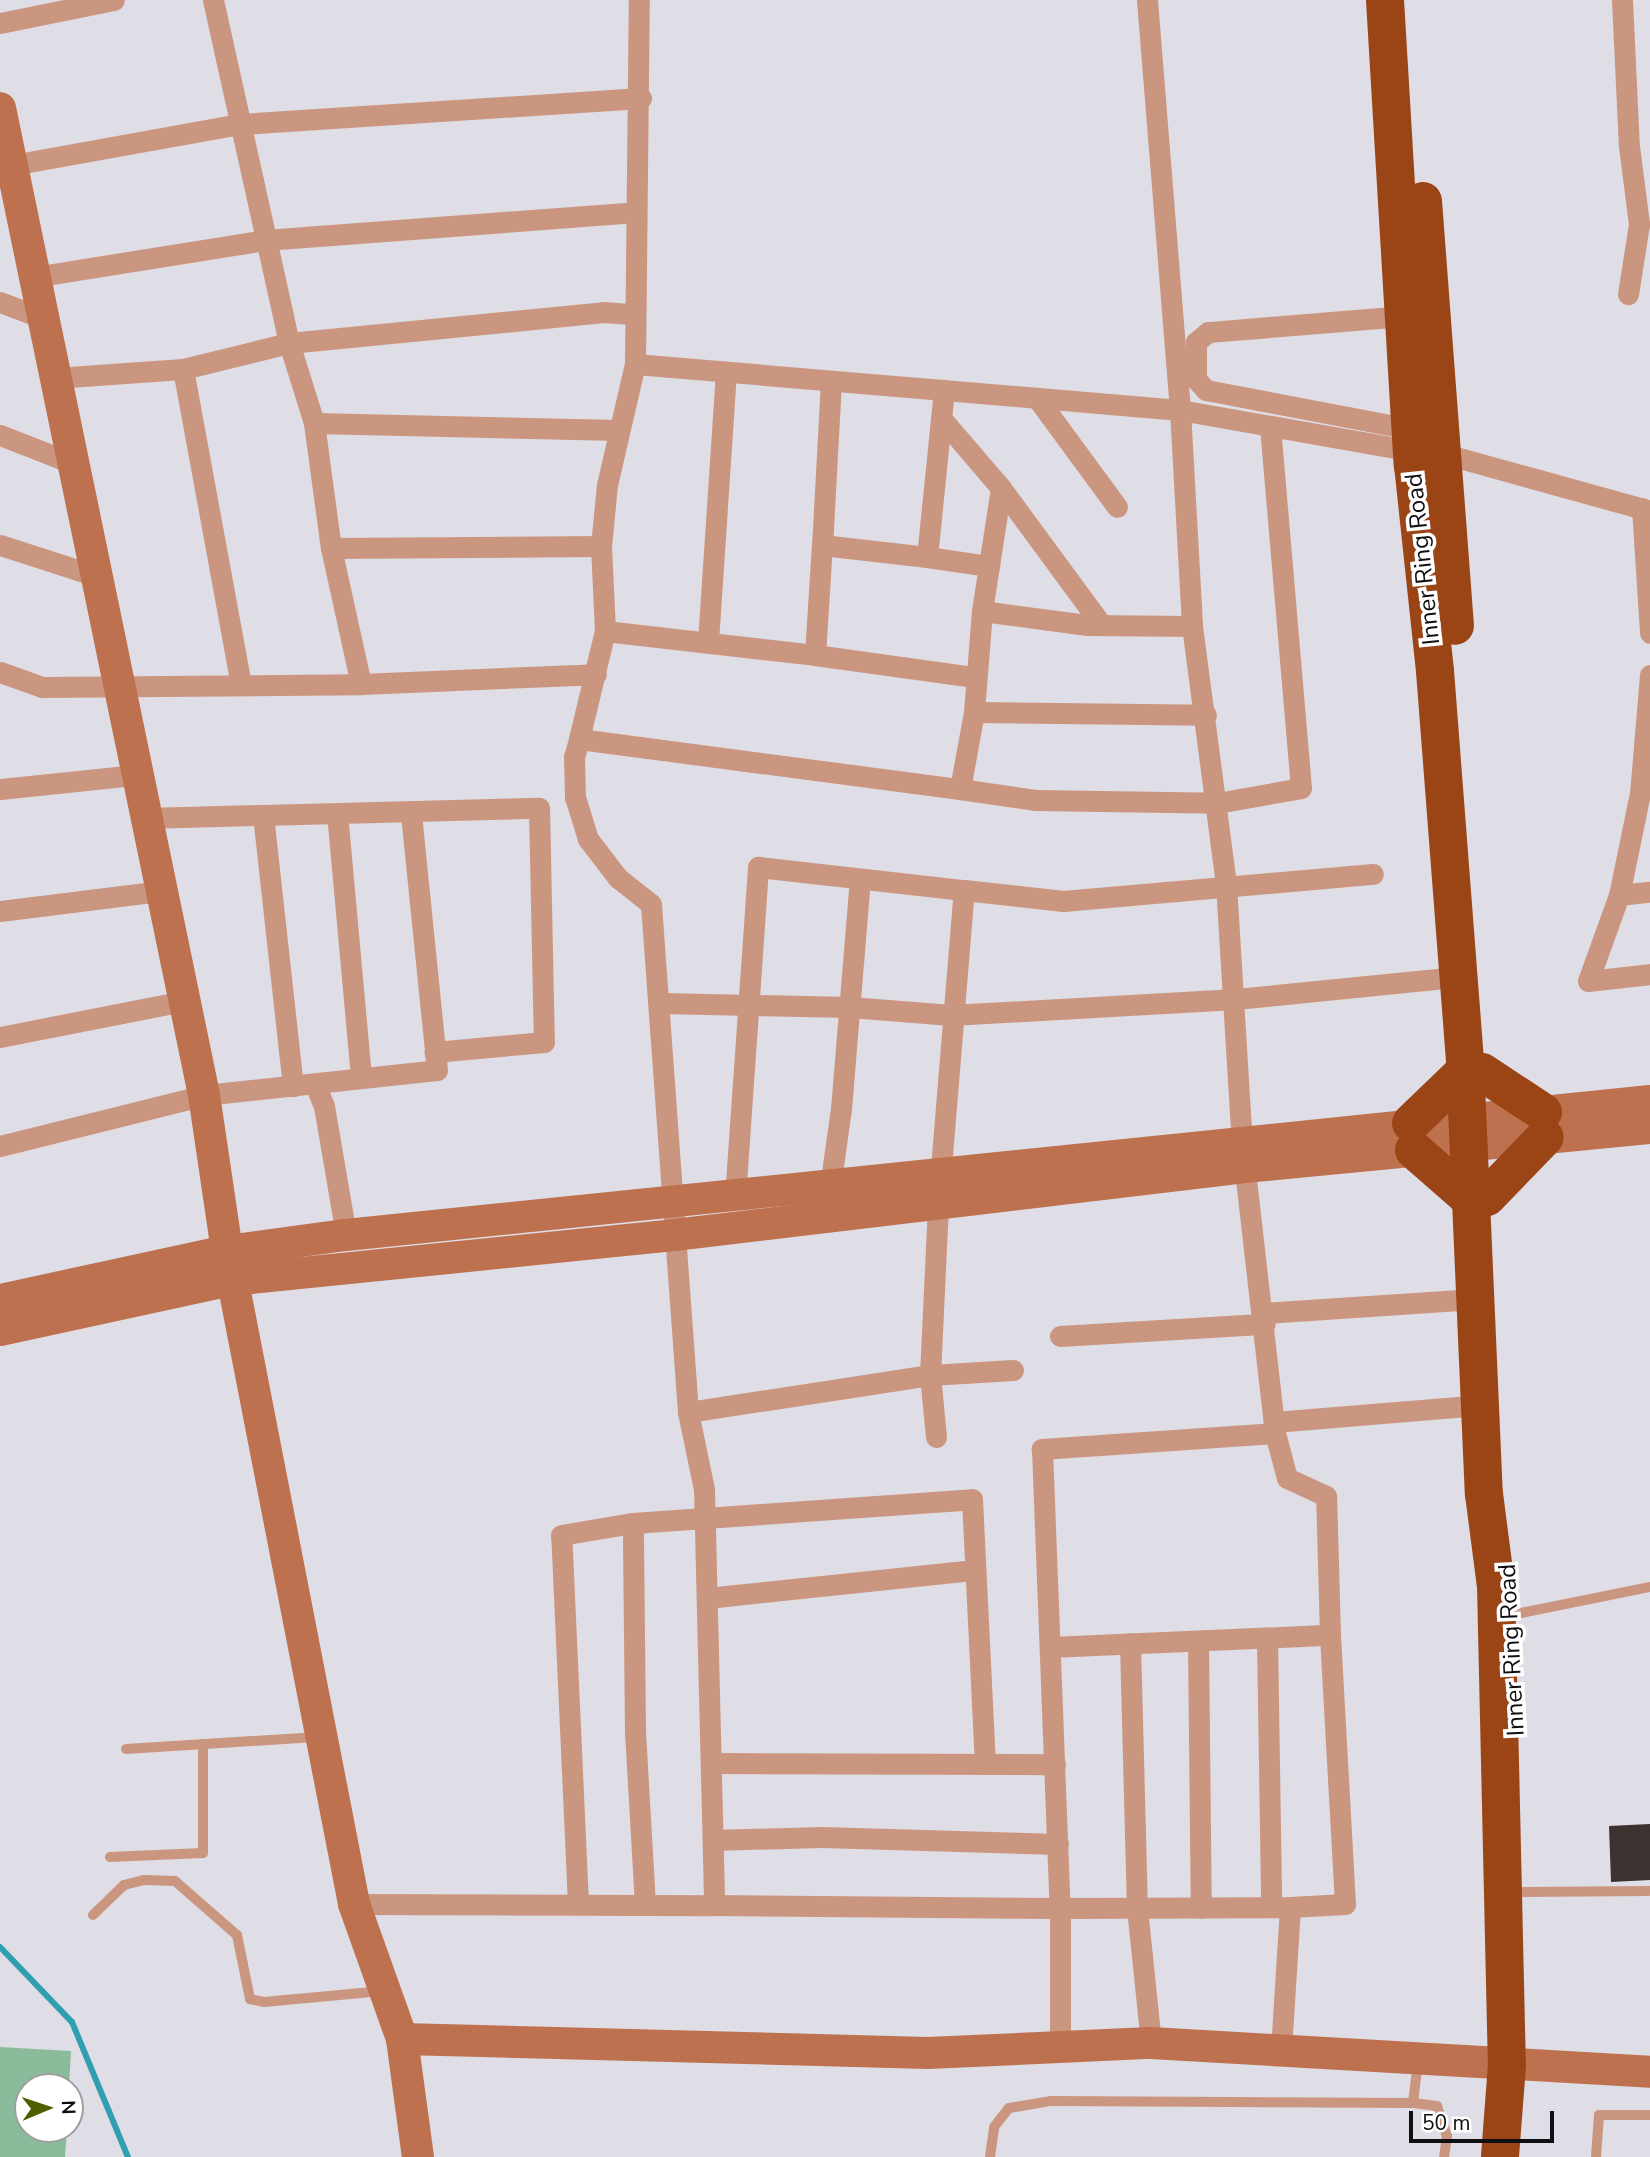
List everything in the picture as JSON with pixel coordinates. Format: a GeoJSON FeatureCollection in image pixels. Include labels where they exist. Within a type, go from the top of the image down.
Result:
{"type":"FeatureCollection","features":[{"type":"Feature","properties":{"kind":"highway","name":"Inner Ring Road"},"geometry":{"type":"LineString","coordinates":[[1385,0],[1404,316],[1423,445],[1473,1072],[1479,1198],[1511,1615],[1523,1892],[1513,2157]]}},
{"type":"Feature","properties":{"kind":"highway","name":"Inner Ring Road"},"geometry":{"type":"LineString","coordinates":[[1405,0],[1423,445],[1436,684],[1455,977],[1473,1072]]}},
{"type":"Feature","properties":{"kind":"highway"},"geometry":{"type":"LineString","coordinates":[[1473,1072],[1544,1125],[1479,1198],[1413,1137],[1473,1072]]}},
{"type":"Feature","properties":{"kind":"highway","name":"Inner Ring Road"},"geometry":{"type":"LineString","coordinates":[[1479,1198],[1475,1300],[1479,1405],[1496,1586],[1515,2066],[1500,2157]]}},
{"type":"Feature","properties":{"kind":"street"},"geometry":{"type":"LineString","coordinates":[[0,23],[114,0]]}},
{"type":"Feature","properties":{"kind":"street"},"geometry":{"type":"LineString","coordinates":[[213,0],[289,343],[314,423],[331,548],[361,684]]}},
{"type":"Feature","properties":{"kind":"street"},"geometry":{"type":"LineString","coordinates":[[639,0],[641,98],[636,212],[635,364],[618,430],[601,546],[605,631],[573,757],[575,797],[588,839],[618,878],[651,904],[688,1412],[704,1489],[714,1905]]}},
{"type":"Feature","properties":{"kind":"street"},"geometry":{"type":"LineString","coordinates":[[354,1903],[1060,1908],[1345,1904],[1325,1496],[1287,1478],[1275,1427],[1265,1318],[1244,1155],[1236,999],[1226,884],[1206,715],[1192,626],[1180,410],[1147,0]]}},
{"type":"Feature","properties":{"kind":"street"},"geometry":{"type":"LineString","coordinates":[[1622,0],[1629,146],[1639,224],[1628,294]]}},
{"type":"Feature","properties":{"kind":"street"},"geometry":{"type":"LineString","coordinates":[[10,183],[240,124],[641,98]]}},
{"type":"Feature","properties":{"kind":"street"},"geometry":{"type":"LineString","coordinates":[[0,108],[10,183],[43,318],[204,1095],[230,1266],[354,1903],[402,2039],[418,2157]]}},
{"type":"Feature","properties":{"kind":"street"},"geometry":{"type":"LineString","coordinates":[[34,278],[265,240],[636,212]]}},
{"type":"Feature","properties":{"kind":"street"},"geometry":{"type":"LineString","coordinates":[[0,302],[43,318]]}},
{"type":"Feature","properties":{"kind":"street"},"geometry":{"type":"LineString","coordinates":[[55,378],[183,369],[289,343],[603,312],[634,314]]}},
{"type":"Feature","properties":{"kind":"street"},"geometry":{"type":"LineString","coordinates":[[1404,316],[1208,332],[1196,342],[1196,379],[1206,390],[1423,445],[1646,510],[1650,633]]}},
{"type":"Feature","properties":{"kind":"street"},"geometry":{"type":"LineString","coordinates":[[635,364],[1180,410],[1270,426],[1423,445]]}},
{"type":"Feature","properties":{"kind":"street"},"geometry":{"type":"LineString","coordinates":[[183,369],[242,685]]}},
{"type":"Feature","properties":{"kind":"street"},"geometry":{"type":"LineString","coordinates":[[708,642],[726,373]]}},
{"type":"Feature","properties":{"kind":"street"},"geometry":{"type":"LineString","coordinates":[[815,655],[831,381]]}},
{"type":"Feature","properties":{"kind":"street"},"geometry":{"type":"LineString","coordinates":[[927,557],[944,390]]}},
{"type":"Feature","properties":{"kind":"street"},"geometry":{"type":"LineString","coordinates":[[1037,398],[1117,507]]}},
{"type":"Feature","properties":{"kind":"street"},"geometry":{"type":"LineString","coordinates":[[941,418],[1001,488],[1100,623]]}},
{"type":"Feature","properties":{"kind":"street"},"geometry":{"type":"LineString","coordinates":[[314,423],[618,430]]}},
{"type":"Feature","properties":{"kind":"street"},"geometry":{"type":"LineString","coordinates":[[579,739],[1035,800],[1217,803],[1301,788],[1270,426]]}},
{"type":"Feature","properties":{"kind":"street"},"geometry":{"type":"LineString","coordinates":[[0,435],[72,463]]}},
{"type":"Feature","properties":{"kind":"street"},"geometry":{"type":"LineString","coordinates":[[960,789],[974,712],[974,677],[1001,488]]}},
{"type":"Feature","properties":{"kind":"street"},"geometry":{"type":"LineString","coordinates":[[0,545],[96,576]]}},
{"type":"Feature","properties":{"kind":"street"},"geometry":{"type":"LineString","coordinates":[[822,545],[989,566]]}},
{"type":"Feature","properties":{"kind":"street"},"geometry":{"type":"LineString","coordinates":[[331,548],[601,546]]}},
{"type":"Feature","properties":{"kind":"street"},"geometry":{"type":"LineString","coordinates":[[982,611],[1100,623],[1192,626]]}},
{"type":"Feature","properties":{"kind":"street"},"geometry":{"type":"LineString","coordinates":[[605,631],[815,655],[974,677]]}},
{"type":"Feature","properties":{"kind":"street"},"geometry":{"type":"LineString","coordinates":[[0,672],[42,687],[361,684],[596,674]]}},
{"type":"Feature","properties":{"kind":"street"},"geometry":{"type":"LineString","coordinates":[[1650,675],[1645,793],[1619,895],[1588,981],[1650,974]]}},
{"type":"Feature","properties":{"kind":"street"},"geometry":{"type":"LineString","coordinates":[[974,712],[1206,715]]}},
{"type":"Feature","properties":{"kind":"street"},"geometry":{"type":"LineString","coordinates":[[0,789],[136,775]]}},
{"type":"Feature","properties":{"kind":"street"},"geometry":{"type":"LineString","coordinates":[[145,818],[539,808],[544,1042],[434,1052]]}},
{"type":"Feature","properties":{"kind":"street"},"geometry":{"type":"LineString","coordinates":[[0,1146],[204,1095],[437,1070],[411,812]]}},
{"type":"Feature","properties":{"kind":"street"},"geometry":{"type":"LineString","coordinates":[[337,813],[361,1078]]}},
{"type":"Feature","properties":{"kind":"street"},"geometry":{"type":"LineString","coordinates":[[263,815],[293,1086]]}},
{"type":"Feature","properties":{"kind":"street"},"geometry":{"type":"LineString","coordinates":[[735,1197],[758,867],[1063,901],[1226,884],[1373,874]]}},
{"type":"Feature","properties":{"kind":"street"},"geometry":{"type":"LineString","coordinates":[[830,1187],[850,1007],[860,878]]}},
{"type":"Feature","properties":{"kind":"street"},"geometry":{"type":"LineString","coordinates":[[936,1437],[930,1375],[939,1189],[951,1015],[964,890]]}},
{"type":"Feature","properties":{"kind":"street"},"geometry":{"type":"LineString","coordinates":[[0,911],[160,891]]}},
{"type":"Feature","properties":{"kind":"street"},"geometry":{"type":"LineString","coordinates":[[1619,895],[1650,892]]}},
{"type":"Feature","properties":{"kind":"street"},"geometry":{"type":"LineString","coordinates":[[660,1003],[850,1007],[951,1015],[1236,999],[1455,977]]}},
{"type":"Feature","properties":{"kind":"street"},"geometry":{"type":"LineString","coordinates":[[0,1037],[183,1001]]}},
{"type":"Feature","properties":{"kind":"street"},"geometry":{"type":"LineString","coordinates":[[320,1083],[315,1084],[324,1106],[346,1235]]}},
{"type":"Feature","properties":{"kind":"street"},"geometry":{"type":"LineString","coordinates":[[1544,1125],[1650,1101]]}},
{"type":"Feature","properties":{"kind":"street"},"geometry":{"type":"LineString","coordinates":[[0,1300],[230,1266],[674,1235],[939,1189],[1413,1137],[1544,1125],[1650,1128]]}},
{"type":"Feature","properties":{"kind":"street"},"geometry":{"type":"LineString","coordinates":[[0,1330],[346,1235],[830,1187],[939,1189]]}},
{"type":"Feature","properties":{"kind":"street"},"geometry":{"type":"LineString","coordinates":[[1060,1336],[1475,1300]]}},
{"type":"Feature","properties":{"kind":"street"},"geometry":{"type":"LineString","coordinates":[[688,1412],[930,1375],[1013,1370]]}},
{"type":"Feature","properties":{"kind":"street"},"geometry":{"type":"LineString","coordinates":[[1059,2048],[1060,1908],[1042,1449],[1479,1405]]}},
{"type":"Feature","properties":{"kind":"street"},"geometry":{"type":"LineString","coordinates":[[578,1904],[561,1535],[633,1523],[705,1520],[887,1502],[972,1499],[985,1764]]}},
{"type":"Feature","properties":{"kind":"street"},"geometry":{"type":"LineString","coordinates":[[633,1523],[635,1731],[645,1905]]}},
{"type":"Feature","properties":{"kind":"street"},"geometry":{"type":"LineString","coordinates":[[706,1598],[975,1570]]}},
{"type":"Feature","properties":{"kind":"street"},"geometry":{"type":"LineString","coordinates":[[1050,1647],[1330,1635]]}},
{"type":"Feature","properties":{"kind":"street"},"geometry":{"type":"LineString","coordinates":[[1267,1637],[1280,1907],[1281,2049]]}},
{"type":"Feature","properties":{"kind":"street"},"geometry":{"type":"LineString","coordinates":[[1198,1640],[1201,1908]]}},
{"type":"Feature","properties":{"kind":"street"},"geometry":{"type":"LineString","coordinates":[[1130,1643],[1137,1908],[1152,2043]]}},
{"type":"Feature","properties":{"kind":"street"},"geometry":{"type":"LineString","coordinates":[[711,1763],[1055,1764]]}},
{"type":"Feature","properties":{"kind":"street"},"geometry":{"type":"LineString","coordinates":[[713,1840],[821,1837],[1058,1844]]}},
{"type":"Feature","properties":{"kind":"street"},"geometry":{"type":"LineString","coordinates":[[402,2039],[928,2053],[1152,2043],[1650,2072]]}},
{"type":"Feature","properties":{"kind":"lane"},"geometry":{"type":"LineString","coordinates":[[1511,1615],[1650,1587]]}},
{"type":"Feature","properties":{"kind":"lane"},"geometry":{"type":"LineString","coordinates":[[126,1749],[321,1737]]}},
{"type":"Feature","properties":{"kind":"lane"},"geometry":{"type":"LineString","coordinates":[[110,1857],[203,1853],[203,1744]]}},
{"type":"Feature","properties":{"kind":"lane"},"geometry":{"type":"LineString","coordinates":[[93,1915],[124,1885],[175,1881],[237,1935],[250,1999],[264,2002],[385,1991]]}},
{"type":"Feature","properties":{"kind":"lane"},"geometry":{"type":"LineString","coordinates":[[1523,1892],[1649,1891]]}},
{"type":"Feature","properties":{"kind":"lane"},"geometry":{"type":"LineString","coordinates":[[1413,2103],[1419,2057]]}},
{"type":"Feature","properties":{"kind":"lane"},"geometry":{"type":"LineString","coordinates":[[990,2157],[994,2127],[1009,2108],[1051,2101],[1413,2103],[1437,2106],[1447,2136],[1444,2157]]}},
{"type":"Feature","properties":{"kind":"lane"},"geometry":{"type":"LineString","coordinates":[[1596,2157],[1599,2115],[1650,2115]]}},
{"type":"Feature","properties":{"kind":"green space"},"geometry":{"type":"Polygon","coordinates":[[[0,2047],[71,2051],[70,2073],[14,2073],[14,2143],[66,2143],[65,2157],[0,2157],[0,2047]]]}},
{"type":"Feature","properties":{"kind":"building"},"geometry":{"type":"Polygon","coordinates":[[[1650,1824],[1650,1880],[1611,1882],[1609,1826],[1650,1824]]]}},
{"type":"Feature","properties":{"kind":"waterway"},"geometry":{"type":"LineString","coordinates":[[0,1947],[72,2022],[128,2157]]}}]}
